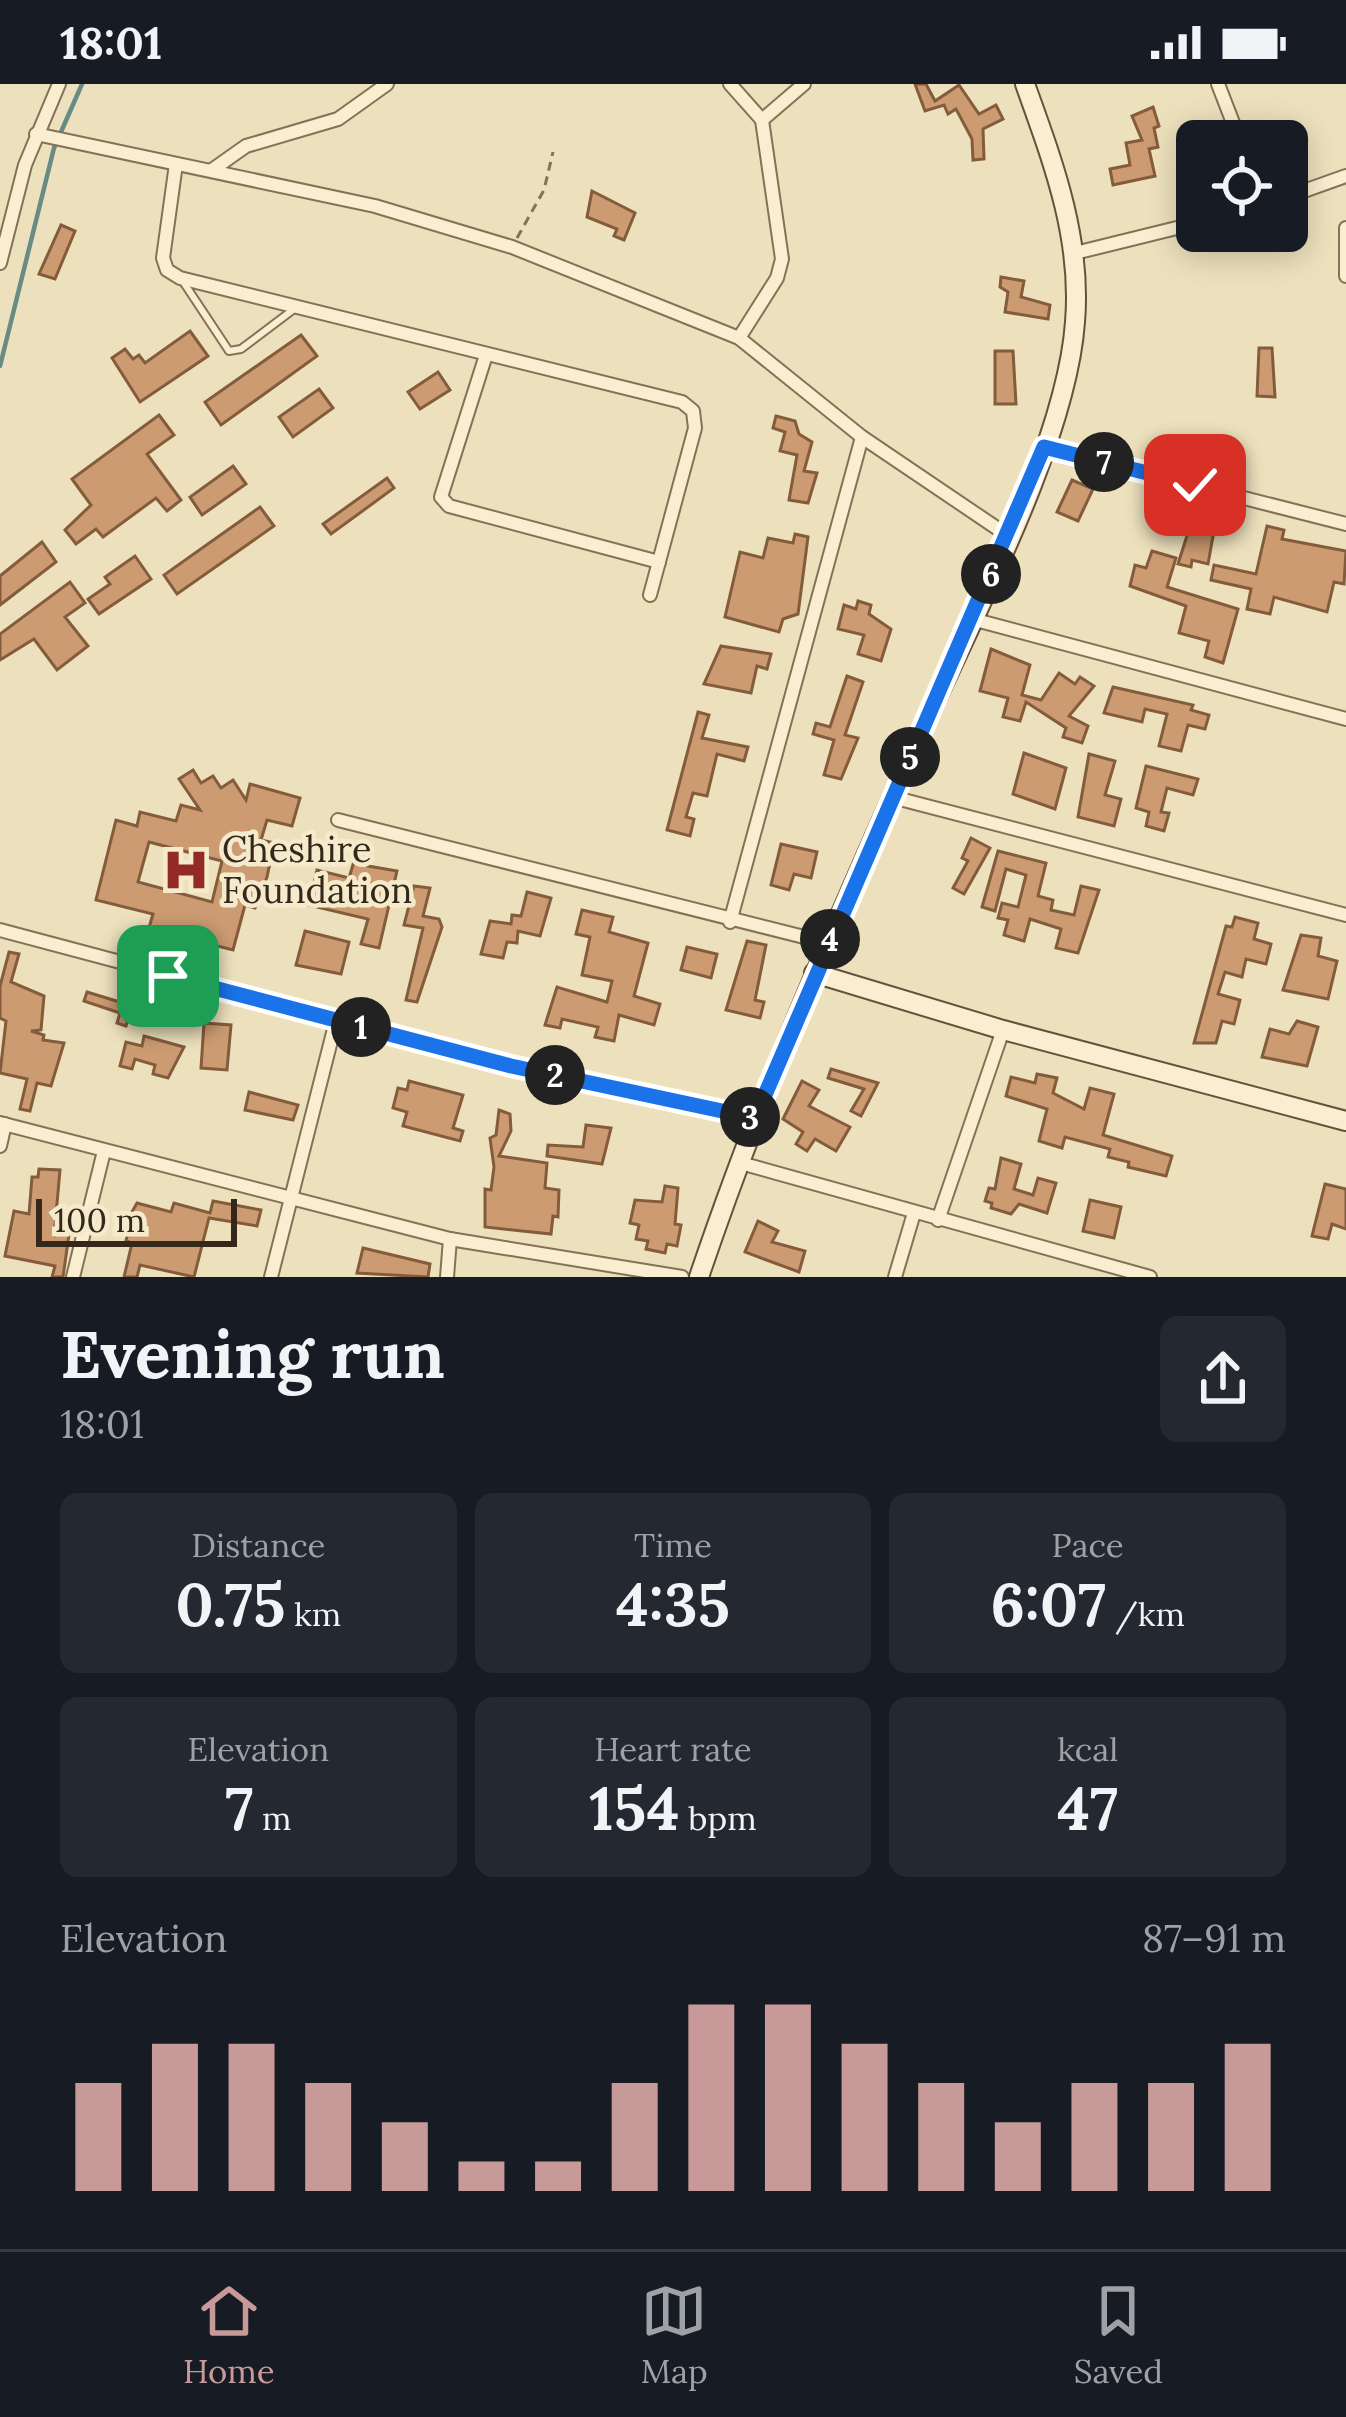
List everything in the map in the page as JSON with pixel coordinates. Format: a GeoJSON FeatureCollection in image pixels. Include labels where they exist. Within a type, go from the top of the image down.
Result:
{"type":"FeatureCollection","features":[{"type":"Feature","properties":{"kind":"street"},"geometry":{"type":"LineString","coordinates":[[0,263],[37,134],[58,84]]}},
{"type":"Feature","properties":{"kind":"street"},"geometry":{"type":"LineString","coordinates":[[212,170],[246,146],[338,119],[387,84]]}},
{"type":"Feature","properties":{"kind":"street"},"geometry":{"type":"LineString","coordinates":[[730,84],[762,120],[782,259],[777,278],[739,338]]}},
{"type":"Feature","properties":{"kind":"street"},"geometry":{"type":"LineString","coordinates":[[762,120],[804,84]]}},
{"type":"Feature","properties":{"kind":"street"},"geometry":{"type":"LineString","coordinates":[[699,1277],[737,1162],[814,973],[972,619],[1044,447],[1068,374],[1076,322],[1075,253],[1025,84]]}},
{"type":"Feature","properties":{"kind":"street"},"geometry":{"type":"LineString","coordinates":[[1219,84],[1232,120]]}},
{"type":"Feature","properties":{"kind":"street"},"geometry":{"type":"LineString","coordinates":[[37,134],[375,206],[512,247],[739,338],[862,436],[1007,536]]}},
{"type":"Feature","properties":{"kind":"street"},"geometry":{"type":"LineString","coordinates":[[176,164],[163,258],[167,270],[180,278],[682,402],[693,411],[695,428],[650,595]]}},
{"type":"Feature","properties":{"kind":"street"},"geometry":{"type":"LineString","coordinates":[[1308,189],[1346,176]]}},
{"type":"Feature","properties":{"kind":"street"},"geometry":{"type":"LineString","coordinates":[[0,218],[15,207]]}},
{"type":"Feature","properties":{"kind":"street"},"geometry":{"type":"LineString","coordinates":[[1075,253],[1176,228]]}},
{"type":"Feature","properties":{"kind":"street"},"geometry":{"type":"LineString","coordinates":[[1346,228],[1346,275]]}},
{"type":"Feature","properties":{"kind":"street"},"geometry":{"type":"LineString","coordinates":[[486,355],[440,493],[445,502],[659,562]]}},
{"type":"Feature","properties":{"kind":"street"},"geometry":{"type":"LineString","coordinates":[[730,922],[862,436]]}},
{"type":"Feature","properties":{"kind":"street"},"geometry":{"type":"LineString","coordinates":[[1044,447],[1346,524]]}},
{"type":"Feature","properties":{"kind":"street"},"geometry":{"type":"LineString","coordinates":[[972,619],[1345,714]]}},
{"type":"Feature","properties":{"kind":"street"},"geometry":{"type":"LineString","coordinates":[[892,797],[1346,915]]}},
{"type":"Feature","properties":{"kind":"street"},"geometry":{"type":"LineString","coordinates":[[338,820],[828,943]]}},
{"type":"Feature","properties":{"kind":"street"},"geometry":{"type":"LineString","coordinates":[[0,930],[336,1021],[755,1118]]}},
{"type":"Feature","properties":{"kind":"street"},"geometry":{"type":"LineString","coordinates":[[814,973],[1003,1030],[1346,1121]]}},
{"type":"Feature","properties":{"kind":"street"},"geometry":{"type":"LineString","coordinates":[[271,1277],[336,1021]]}},
{"type":"Feature","properties":{"kind":"street"},"geometry":{"type":"LineString","coordinates":[[938,1220],[1003,1030]]}},
{"type":"Feature","properties":{"kind":"street"},"geometry":{"type":"LineString","coordinates":[[0,1146],[3,1123],[450,1239],[682,1277]]}},
{"type":"Feature","properties":{"kind":"street"},"geometry":{"type":"LineString","coordinates":[[73,1277],[104,1151]]}},
{"type":"Feature","properties":{"kind":"street"},"geometry":{"type":"LineString","coordinates":[[737,1162],[1104,1272],[1150,1277]]}},
{"type":"Feature","properties":{"kind":"street"},"geometry":{"type":"LineString","coordinates":[[896,1277],[914,1213]]}},
{"type":"Feature","properties":{"kind":"street"},"geometry":{"type":"LineString","coordinates":[[446,1277],[450,1239]]}},
{"type":"Feature","properties":{"kind":"lane"},"geometry":{"type":"LineString","coordinates":[[180,278],[229,351],[241,349],[297,307]]}},
{"type":"Feature","properties":{"kind":"path"},"geometry":{"type":"LineString","coordinates":[[512,247],[544,190],[554,152]]}},
{"type":"Feature","properties":{"kind":"building"},"geometry":{"type":"Polygon","coordinates":[[[915,84],[926,84],[935,101],[959,85],[979,114],[996,105],[1003,119],[983,129],[984,159],[973,160],[972,139],[956,109],[948,114],[944,105],[925,111],[915,84]]]}},
{"type":"Feature","properties":{"kind":"building"},"geometry":{"type":"Polygon","coordinates":[[[1153,107],[1159,126],[1154,128],[1158,147],[1149,149],[1155,176],[1113,185],[1110,169],[1130,165],[1126,143],[1142,140],[1132,116],[1153,107]]]}},
{"type":"Feature","properties":{"kind":"building"},"geometry":{"type":"Polygon","coordinates":[[[592,191],[635,213],[624,240],[614,236],[617,229],[587,217],[592,191]]]}},
{"type":"Feature","properties":{"kind":"building"},"geometry":{"type":"Polygon","coordinates":[[[61,225],[75,231],[55,279],[39,274],[61,225]]]}},
{"type":"Feature","properties":{"kind":"building"},"geometry":{"type":"Polygon","coordinates":[[[1001,277],[1024,281],[1021,297],[1050,305],[1048,319],[1005,312],[1008,292],[1000,287],[1001,277]]]}},
{"type":"Feature","properties":{"kind":"building"},"geometry":{"type":"Polygon","coordinates":[[[190,331],[208,356],[140,402],[112,358],[125,349],[133,359],[139,355],[145,363],[190,331]]]}},
{"type":"Feature","properties":{"kind":"building"},"geometry":{"type":"Polygon","coordinates":[[[301,335],[317,356],[221,425],[205,402],[301,335]]]}},
{"type":"Feature","properties":{"kind":"building"},"geometry":{"type":"Polygon","coordinates":[[[1259,348],[1272,348],[1275,397],[1257,396],[1259,348]]]}},
{"type":"Feature","properties":{"kind":"building"},"geometry":{"type":"Polygon","coordinates":[[[995,351],[1013,351],[1016,404],[995,404],[995,351]]]}},
{"type":"Feature","properties":{"kind":"building"},"geometry":{"type":"Polygon","coordinates":[[[438,372],[450,390],[420,409],[408,392],[438,372]]]}},
{"type":"Feature","properties":{"kind":"building"},"geometry":{"type":"Polygon","coordinates":[[[319,389],[333,408],[293,437],[279,417],[319,389]]]}},
{"type":"Feature","properties":{"kind":"building"},"geometry":{"type":"Polygon","coordinates":[[[159,415],[174,435],[147,454],[181,500],[167,511],[156,498],[103,537],[96,529],[76,544],[65,530],[91,505],[72,479],[159,415]]]}},
{"type":"Feature","properties":{"kind":"building"},"geometry":{"type":"Polygon","coordinates":[[[776,416],[795,421],[799,434],[812,442],[804,471],[817,473],[808,503],[789,500],[797,455],[780,451],[785,432],[773,428],[776,416]]]}},
{"type":"Feature","properties":{"kind":"building"},"geometry":{"type":"Polygon","coordinates":[[[233,466],[246,484],[202,515],[190,497],[233,466]]]}},
{"type":"Feature","properties":{"kind":"building"},"geometry":{"type":"Polygon","coordinates":[[[387,478],[394,488],[331,534],[323,524],[387,478]]]}},
{"type":"Feature","properties":{"kind":"building"},"geometry":{"type":"Polygon","coordinates":[[[1072,480],[1093,489],[1078,521],[1057,512],[1072,480]]]}},
{"type":"Feature","properties":{"kind":"building"},"geometry":{"type":"Polygon","coordinates":[[[1199,498],[1217,503],[1215,525],[1208,564],[1192,560],[1191,567],[1178,564],[1199,498]]]}},
{"type":"Feature","properties":{"kind":"building"},"geometry":{"type":"Polygon","coordinates":[[[260,507],[274,526],[177,594],[164,575],[260,507]]]}},
{"type":"Feature","properties":{"kind":"building"},"geometry":{"type":"Polygon","coordinates":[[[1267,526],[1284,530],[1282,539],[1346,551],[1344,584],[1334,582],[1327,612],[1274,597],[1270,614],[1247,609],[1251,589],[1211,580],[1214,565],[1256,574],[1267,526]]]}},
{"type":"Feature","properties":{"kind":"building"},"geometry":{"type":"Polygon","coordinates":[[[795,534],[808,537],[798,614],[783,619],[779,632],[725,617],[740,552],[763,558],[768,538],[793,543],[795,534]]]}},
{"type":"Feature","properties":{"kind":"building"},"geometry":{"type":"Polygon","coordinates":[[[42,542],[56,562],[0,605],[0,576],[42,542]]]}},
{"type":"Feature","properties":{"kind":"building"},"geometry":{"type":"Polygon","coordinates":[[[1152,551],[1176,558],[1167,587],[1238,609],[1223,663],[1205,657],[1209,641],[1179,633],[1186,606],[1130,586],[1135,565],[1146,568],[1152,551]]]}},
{"type":"Feature","properties":{"kind":"building"},"geometry":{"type":"Polygon","coordinates":[[[135,556],[151,579],[99,614],[88,599],[110,584],[105,577],[135,556]]]}},
{"type":"Feature","properties":{"kind":"building"},"geometry":{"type":"Polygon","coordinates":[[[70,582],[85,603],[65,617],[88,646],[57,670],[34,639],[0,660],[0,634],[70,582]]]}},
{"type":"Feature","properties":{"kind":"building"},"geometry":{"type":"Polygon","coordinates":[[[858,601],[871,605],[869,614],[891,629],[881,661],[858,654],[864,635],[838,629],[844,605],[856,609],[858,601]]]}},
{"type":"Feature","properties":{"kind":"building"},"geometry":{"type":"Polygon","coordinates":[[[721,646],[771,654],[767,669],[757,666],[751,693],[704,684],[721,646]]]}},
{"type":"Feature","properties":{"kind":"building"},"geometry":{"type":"Polygon","coordinates":[[[991,649],[1030,665],[1022,695],[1041,700],[1059,673],[1075,684],[1080,677],[1094,686],[1069,716],[1088,726],[1082,743],[1063,737],[1066,728],[1026,702],[1020,721],[1003,717],[1008,698],[980,691],[991,649]]]}},
{"type":"Feature","properties":{"kind":"building"},"geometry":{"type":"Polygon","coordinates":[[[847,676],[863,682],[845,735],[858,738],[841,779],[824,775],[834,740],[813,734],[816,723],[830,727],[847,676]]]}},
{"type":"Feature","properties":{"kind":"building"},"geometry":{"type":"Polygon","coordinates":[[[1113,687],[1193,705],[1191,710],[1209,715],[1205,729],[1188,725],[1181,751],[1159,746],[1167,714],[1145,709],[1142,722],[1104,713],[1113,687]]]}},
{"type":"Feature","properties":{"kind":"building"},"geometry":{"type":"Polygon","coordinates":[[[698,712],[709,715],[702,738],[748,747],[744,761],[717,754],[707,796],[693,793],[686,817],[694,819],[690,836],[667,830],[698,712]]]}},
{"type":"Feature","properties":{"kind":"building"},"geometry":{"type":"Polygon","coordinates":[[[1024,753],[1066,768],[1055,809],[1013,794],[1024,753]]]}},
{"type":"Feature","properties":{"kind":"building"},"geometry":{"type":"Polygon","coordinates":[[[1089,754],[1115,761],[1105,795],[1121,799],[1114,826],[1078,817],[1089,754]]]}},
{"type":"Feature","properties":{"kind":"building"},"geometry":{"type":"Polygon","coordinates":[[[1146,766],[1198,779],[1193,795],[1167,788],[1161,812],[1169,813],[1164,831],[1146,826],[1149,812],[1136,808],[1146,766]]]}},
{"type":"Feature","properties":{"kind":"building"},"geometry":{"type":"Polygon","coordinates":[[[193,770],[201,783],[213,776],[221,788],[233,780],[246,800],[250,784],[300,798],[292,826],[267,820],[261,840],[274,843],[267,877],[255,908],[245,905],[233,950],[198,941],[195,953],[179,949],[181,940],[148,931],[153,914],[96,900],[116,820],[137,826],[140,812],[176,821],[181,805],[200,810],[179,779],[193,770]],[[149,842],[138,882],[212,902],[222,861],[149,842]]]}},
{"type":"Feature","properties":{"kind":"building"},"geometry":{"type":"Polygon","coordinates":[[[971,838],[990,848],[964,894],[953,888],[968,861],[962,858],[971,838]]]}},
{"type":"Feature","properties":{"kind":"building"},"geometry":{"type":"Polygon","coordinates":[[[781,844],[817,852],[811,878],[794,874],[789,890],[771,885],[781,844]]]}},
{"type":"Feature","properties":{"kind":"building"},"geometry":{"type":"Polygon","coordinates":[[[358,848],[372,852],[368,866],[397,871],[379,948],[361,944],[368,919],[308,905],[317,870],[349,878],[358,848]]]}},
{"type":"Feature","properties":{"kind":"building"},"geometry":{"type":"Polygon","coordinates":[[[998,851],[1046,863],[1038,896],[1053,900],[1051,910],[1074,915],[1081,886],[1099,890],[1078,953],[1056,948],[1061,929],[1030,919],[1024,941],[1004,935],[1008,920],[998,918],[1002,903],[1018,907],[1026,875],[1006,869],[995,911],[982,907],[998,851]]]}},
{"type":"Feature","properties":{"kind":"building"},"geometry":{"type":"Polygon","coordinates":[[[414,886],[430,888],[423,916],[439,919],[442,927],[417,1002],[406,1000],[423,928],[404,925],[414,886]]]}},
{"type":"Feature","properties":{"kind":"building"},"geometry":{"type":"Polygon","coordinates":[[[527,892],[551,898],[540,936],[518,931],[517,943],[507,942],[503,958],[481,954],[490,921],[511,924],[512,915],[521,916],[527,892]]]}},
{"type":"Feature","properties":{"kind":"building"},"geometry":{"type":"Polygon","coordinates":[[[582,910],[613,917],[609,932],[648,943],[634,996],[660,1004],[654,1025],[619,1015],[614,1041],[595,1037],[598,1027],[562,1019],[560,1028],[545,1025],[557,987],[607,1002],[612,981],[582,975],[590,937],[576,934],[582,910]]]}},
{"type":"Feature","properties":{"kind":"building"},"geometry":{"type":"Polygon","coordinates":[[[1235,917],[1258,923],[1254,939],[1271,944],[1266,964],[1246,959],[1242,977],[1225,972],[1218,994],[1240,1000],[1234,1024],[1222,1021],[1216,1043],[1194,1043],[1226,926],[1232,927],[1235,917]]]}},
{"type":"Feature","properties":{"kind":"building"},"geometry":{"type":"Polygon","coordinates":[[[305,931],[349,942],[341,974],[296,965],[305,931]]]}},
{"type":"Feature","properties":{"kind":"building"},"geometry":{"type":"Polygon","coordinates":[[[1301,935],[1321,938],[1318,956],[1337,961],[1328,999],[1283,990],[1301,935]]]}},
{"type":"Feature","properties":{"kind":"building"},"geometry":{"type":"Polygon","coordinates":[[[747,941],[766,945],[755,1000],[764,1002],[760,1018],[726,1010],[747,941]]]}},
{"type":"Feature","properties":{"kind":"building"},"geometry":{"type":"Polygon","coordinates":[[[687,947],[717,954],[711,978],[681,970],[687,947]]]}},
{"type":"Feature","properties":{"kind":"building"},"geometry":{"type":"Polygon","coordinates":[[[9,952],[19,954],[11,982],[44,996],[41,1030],[31,1031],[44,1035],[43,1040],[64,1043],[51,1086],[37,1083],[30,1111],[20,1109],[27,1079],[0,1073],[6,1021],[0,1018],[0,986],[9,952]]]}},
{"type":"Feature","properties":{"kind":"building"},"geometry":{"type":"Polygon","coordinates":[[[87,992],[123,1003],[125,994],[135,997],[149,1005],[144,1021],[129,1016],[126,1026],[117,1023],[120,1013],[84,1001],[87,992]]]}},
{"type":"Feature","properties":{"kind":"building"},"geometry":{"type":"Polygon","coordinates":[[[1297,1021],[1318,1027],[1307,1066],[1262,1057],[1270,1029],[1289,1034],[1297,1021]]]}},
{"type":"Feature","properties":{"kind":"building"},"geometry":{"type":"Polygon","coordinates":[[[204,1023],[231,1025],[227,1070],[201,1068],[204,1023]]]}},
{"type":"Feature","properties":{"kind":"building"},"geometry":{"type":"Polygon","coordinates":[[[144,1036],[184,1047],[168,1078],[153,1074],[155,1065],[135,1059],[132,1069],[120,1066],[126,1042],[142,1046],[144,1036]]]}},
{"type":"Feature","properties":{"kind":"building"},"geometry":{"type":"Polygon","coordinates":[[[831,1069],[878,1083],[861,1116],[851,1111],[864,1089],[828,1078],[831,1069]]]}},
{"type":"Feature","properties":{"kind":"building"},"geometry":{"type":"Polygon","coordinates":[[[1037,1074],[1057,1078],[1053,1093],[1084,1109],[1090,1088],[1114,1094],[1103,1135],[1172,1156],[1166,1176],[1128,1167],[1129,1162],[1108,1157],[1110,1149],[1065,1137],[1062,1148],[1039,1141],[1047,1109],[1006,1096],[1011,1077],[1035,1083],[1037,1074]]]}},
{"type":"Feature","properties":{"kind":"building"},"geometry":{"type":"Polygon","coordinates":[[[409,1081],[463,1095],[453,1128],[463,1131],[460,1141],[403,1126],[407,1112],[393,1108],[398,1088],[407,1090],[409,1081]]]}},
{"type":"Feature","properties":{"kind":"building"},"geometry":{"type":"Polygon","coordinates":[[[802,1081],[819,1090],[809,1106],[850,1127],[836,1151],[815,1139],[807,1151],[796,1144],[803,1132],[783,1119],[802,1081]]]}},
{"type":"Feature","properties":{"kind":"building"},"geometry":{"type":"Polygon","coordinates":[[[249,1092],[298,1105],[293,1120],[245,1110],[249,1092]]]}},
{"type":"Feature","properties":{"kind":"building"},"geometry":{"type":"Polygon","coordinates":[[[499,1110],[510,1114],[511,1131],[499,1156],[547,1163],[545,1188],[559,1190],[558,1217],[553,1216],[551,1234],[485,1227],[485,1189],[491,1190],[494,1167],[490,1138],[496,1135],[499,1110]]]}},
{"type":"Feature","properties":{"kind":"building"},"geometry":{"type":"Polygon","coordinates":[[[586,1125],[611,1128],[602,1164],[547,1156],[548,1145],[583,1147],[586,1125]]]}},
{"type":"Feature","properties":{"kind":"building"},"geometry":{"type":"Polygon","coordinates":[[[1001,1158],[1021,1164],[1014,1189],[1033,1195],[1038,1178],[1056,1183],[1047,1213],[1019,1204],[1011,1214],[985,1201],[989,1188],[995,1189],[1001,1158]]]}},
{"type":"Feature","properties":{"kind":"building"},"geometry":{"type":"Polygon","coordinates":[[[39,1169],[60,1170],[54,1237],[65,1210],[72,1213],[63,1277],[52,1277],[55,1266],[5,1256],[14,1211],[29,1214],[32,1177],[38,1177],[39,1169]]]}},
{"type":"Feature","properties":{"kind":"building"},"geometry":{"type":"Polygon","coordinates":[[[1325,1184],[1346,1189],[1346,1229],[1332,1224],[1328,1239],[1312,1236],[1325,1184]]]}},
{"type":"Feature","properties":{"kind":"building"},"geometry":{"type":"Polygon","coordinates":[[[665,1186],[678,1188],[675,1224],[681,1225],[677,1246],[667,1244],[665,1253],[646,1249],[648,1241],[636,1239],[639,1225],[630,1223],[635,1200],[662,1202],[665,1186]]]}},
{"type":"Feature","properties":{"kind":"building"},"geometry":{"type":"Polygon","coordinates":[[[1090,1200],[1121,1207],[1114,1238],[1083,1231],[1090,1200]]]}},
{"type":"Feature","properties":{"kind":"building"},"geometry":{"type":"Polygon","coordinates":[[[213,1201],[261,1210],[257,1226],[209,1218],[194,1277],[140,1265],[137,1277],[124,1277],[132,1243],[126,1241],[129,1228],[124,1226],[137,1203],[171,1212],[174,1203],[210,1213],[213,1201]]]}},
{"type":"Feature","properties":{"kind":"building"},"geometry":{"type":"Polygon","coordinates":[[[758,1221],[778,1231],[772,1242],[805,1251],[799,1272],[745,1252],[758,1221]]]}},
{"type":"Feature","properties":{"kind":"building"},"geometry":{"type":"Polygon","coordinates":[[[363,1248],[430,1264],[428,1277],[357,1273],[363,1248]]]}},
{"type":"Feature","properties":{"kind":"waterway"},"geometry":{"type":"LineString","coordinates":[[0,366],[54,148],[82,84]]}},
{"type":"Feature","properties":{"kind":"place","name":"Cheshire Foundation"},"geometry":{"type":"Point","coordinates":[186,870]}},
{"type":"Feature","properties":{"kind":"route"},"geometry":{"type":"LineString","coordinates":[[168,976],[511,1066],[755,1118],[1044,447],[1195,485]]}}]}
